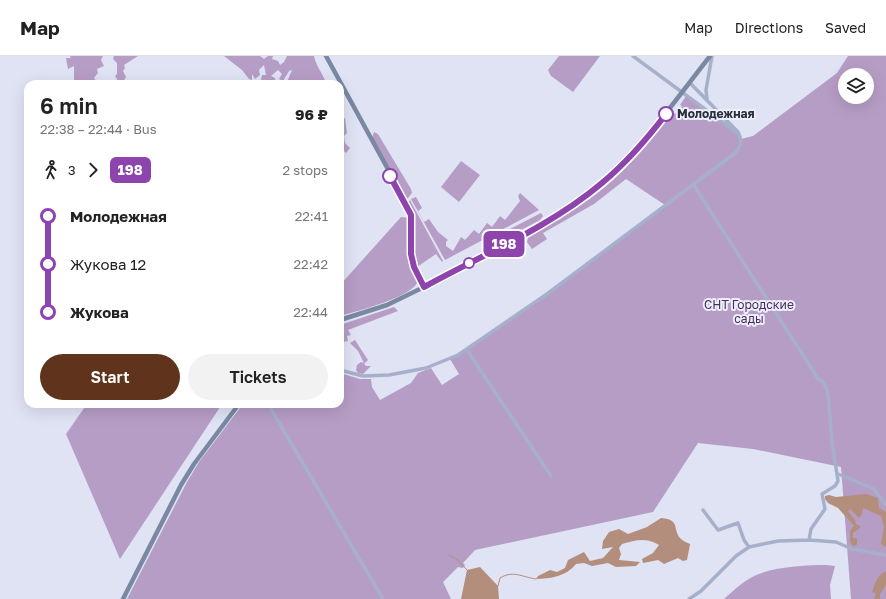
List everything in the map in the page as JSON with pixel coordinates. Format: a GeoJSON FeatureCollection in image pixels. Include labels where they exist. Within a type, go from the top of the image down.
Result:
{"type":"FeatureCollection","features":[{"type":"Feature","properties":{"kind":"main road"},"geometry":{"type":"LineString","coordinates":[[326,56],[339,80]]}},
{"type":"Feature","properties":{"kind":"main road"},"geometry":{"type":"LineString","coordinates":[[344,319],[387,305],[424,287],[549,220],[580,200],[602,183],[630,157],[711,56]]}},
{"type":"Feature","properties":{"kind":"main road"},"geometry":{"type":"LineString","coordinates":[[344,89],[407,204],[411,215],[411,254],[414,267],[424,287]]}},
{"type":"Feature","properties":{"kind":"main road"},"geometry":{"type":"LineString","coordinates":[[124,599],[181,485],[194,464],[236,408]]}},
{"type":"Feature","properties":{"kind":"street"},"geometry":{"type":"LineString","coordinates":[[633,56],[740,135]]}},
{"type":"Feature","properties":{"kind":"street"},"geometry":{"type":"LineString","coordinates":[[707,100],[706,90],[711,56]]}},
{"type":"Feature","properties":{"kind":"street"},"geometry":{"type":"LineString","coordinates":[[344,371],[352,374],[370,376],[408,372],[426,368],[467,350],[541,298],[737,150],[740,147],[740,135],[690,83]]}},
{"type":"Feature","properties":{"kind":"street"},"geometry":{"type":"LineString","coordinates":[[693,184],[818,380],[823,382],[828,394],[832,442],[838,481],[835,486],[822,494],[825,509],[811,529],[809,540]]}},
{"type":"Feature","properties":{"kind":"street"},"geometry":{"type":"LineString","coordinates":[[467,350],[551,476]]}},
{"type":"Feature","properties":{"kind":"street"},"geometry":{"type":"LineString","coordinates":[[270,408],[383,599]]}},
{"type":"Feature","properties":{"kind":"street"},"geometry":{"type":"LineString","coordinates":[[838,474],[874,489],[886,505]]}},
{"type":"Feature","properties":{"kind":"street"},"geometry":{"type":"LineString","coordinates":[[703,510],[718,530],[738,523],[744,540],[749,547]]}},
{"type":"Feature","properties":{"kind":"street"},"geometry":{"type":"LineString","coordinates":[[689,599],[701,591],[730,562],[749,547],[778,541],[809,540],[836,542],[852,549],[886,555]]}},
{"type":"Feature","properties":{"kind":"green space"},"geometry":{"type":"Polygon","coordinates":[[[70,56],[103,56],[101,60],[104,66],[97,69],[98,73],[94,78],[95,80],[74,80],[74,66],[68,69],[66,58],[71,58],[70,56]]]}},
{"type":"Feature","properties":{"kind":"green space"},"geometry":{"type":"Polygon","coordinates":[[[114,56],[138,56],[124,65],[125,68],[123,71],[126,77],[124,80],[117,80],[115,76],[117,74],[117,63],[113,59],[114,56]]]}},
{"type":"Feature","properties":{"kind":"green space"},"geometry":{"type":"Polygon","coordinates":[[[224,56],[260,56],[264,59],[268,56],[273,56],[272,59],[278,61],[280,65],[284,62],[287,56],[314,56],[316,64],[325,80],[288,80],[292,70],[289,71],[284,80],[281,80],[279,79],[282,74],[278,70],[271,76],[275,78],[275,80],[261,80],[262,75],[266,75],[264,65],[259,70],[260,75],[255,79],[252,74],[252,80],[249,79],[242,70],[224,56]]]}},
{"type":"Feature","properties":{"kind":"green space"},"geometry":{"type":"Polygon","coordinates":[[[559,56],[600,56],[573,92],[551,76],[548,70],[559,56]]]}},
{"type":"Feature","properties":{"kind":"green space","name":"СНТ Городские сады"},"geometry":{"type":"Polygon","coordinates":[[[848,56],[886,56],[886,599],[851,599],[841,467],[753,449],[698,443],[653,512],[475,550],[463,563],[465,565],[463,568],[458,567],[443,582],[451,599],[127,599],[187,482],[199,462],[240,408],[344,408],[344,374],[360,379],[371,379],[372,387],[380,400],[411,383],[418,373],[431,368],[442,385],[459,374],[450,359],[508,321],[665,205],[626,179],[594,204],[543,233],[547,239],[532,249],[527,242],[528,238],[586,201],[623,171],[671,115],[676,113],[682,106],[680,105],[686,96],[740,135],[741,139],[753,136],[838,71],[838,104],[874,104],[874,68],[840,68],[848,56]]]}},
{"type":"Feature","properties":{"kind":"green space"},"geometry":{"type":"Polygon","coordinates":[[[344,119],[347,133],[344,136],[344,119]]]}},
{"type":"Feature","properties":{"kind":"green space"},"geometry":{"type":"Polygon","coordinates":[[[374,132],[378,134],[411,189],[412,193],[408,198],[406,198],[372,138],[374,132]]]}},
{"type":"Feature","properties":{"kind":"green space"},"geometry":{"type":"Polygon","coordinates":[[[344,136],[345,143],[350,148],[346,153],[344,151],[344,136]]]}},
{"type":"Feature","properties":{"kind":"green space"},"geometry":{"type":"Polygon","coordinates":[[[461,161],[480,175],[459,202],[441,187],[461,161]]]}},
{"type":"Feature","properties":{"kind":"green space"},"geometry":{"type":"Polygon","coordinates":[[[520,193],[539,210],[445,260],[411,199],[416,197],[422,208],[418,211],[424,222],[429,219],[438,232],[448,240],[446,242],[446,246],[453,251],[461,237],[465,240],[474,230],[479,234],[487,223],[492,227],[500,216],[505,220],[520,201],[518,196],[520,193]]]}},
{"type":"Feature","properties":{"kind":"green space"},"geometry":{"type":"Polygon","coordinates":[[[410,200],[443,261],[442,262],[436,254],[417,267],[413,254],[414,222],[408,203],[410,200]]]}},
{"type":"Feature","properties":{"kind":"green space"},"geometry":{"type":"Polygon","coordinates":[[[541,213],[543,216],[540,220],[504,239],[502,235],[504,232],[541,213]]]}},
{"type":"Feature","properties":{"kind":"green space"},"geometry":{"type":"Polygon","coordinates":[[[401,217],[409,218],[408,256],[418,281],[414,287],[406,293],[384,303],[344,315],[344,281],[401,217]]]}},
{"type":"Feature","properties":{"kind":"green space"},"geometry":{"type":"Polygon","coordinates":[[[394,307],[398,311],[348,330],[351,335],[347,336],[348,341],[344,342],[344,324],[394,307]]]}},
{"type":"Feature","properties":{"kind":"green space"},"geometry":{"type":"Polygon","coordinates":[[[355,340],[368,360],[364,364],[366,366],[371,366],[363,374],[358,373],[356,370],[357,365],[361,362],[364,363],[358,351],[350,343],[355,340]]]}},
{"type":"Feature","properties":{"kind":"green space"},"geometry":{"type":"Polygon","coordinates":[[[84,408],[219,408],[120,559],[66,434],[84,408]]]}},
{"type":"Feature","properties":{"kind":"green space"},"geometry":{"type":"Polygon","coordinates":[[[797,566],[835,566],[830,585],[831,599],[724,599],[746,581],[765,572],[797,566]]]}},
{"type":"Feature","properties":{"kind":"shaded area"},"geometry":{"type":"Polygon","coordinates":[[[866,494],[878,498],[879,508],[886,512],[886,547],[881,544],[884,527],[881,516],[863,508],[862,514],[859,518],[850,509],[848,511],[855,520],[856,524],[860,526],[860,528],[853,533],[853,538],[857,538],[857,545],[853,546],[850,542],[850,531],[854,526],[838,508],[828,503],[825,499],[825,496],[829,495],[836,497],[866,494]]]}},
{"type":"Feature","properties":{"kind":"shaded area"},"geometry":{"type":"Polygon","coordinates":[[[661,518],[668,519],[673,522],[679,536],[690,544],[687,560],[683,561],[678,558],[664,564],[658,560],[643,563],[642,559],[653,553],[659,545],[650,541],[636,540],[622,544],[619,548],[621,554],[619,560],[640,562],[636,566],[616,567],[608,563],[592,566],[584,563],[576,564],[568,571],[558,576],[536,579],[538,576],[550,570],[557,572],[565,568],[568,560],[584,552],[590,561],[603,558],[613,547],[602,549],[603,541],[609,532],[619,529],[628,534],[647,527],[661,518]]]}},
{"type":"Feature","properties":{"kind":"shaded area"},"geometry":{"type":"Polygon","coordinates":[[[480,567],[498,586],[499,599],[461,599],[467,570],[480,567]]]}},
{"type":"Feature","properties":{"kind":"shaded area"},"geometry":{"type":"Polygon","coordinates":[[[886,571],[886,585],[880,594],[880,599],[874,599],[876,593],[872,592],[875,582],[880,575],[886,571]]]}},
{"type":"Feature","properties":{"kind":"waterway"},"geometry":{"type":"LineString","coordinates":[[449,555],[458,560],[467,570]]}},
{"type":"Feature","properties":{"kind":"waterway"},"geometry":{"type":"LineString","coordinates":[[498,586],[500,578],[509,574],[536,579]]}},
{"type":"Feature","properties":{"kind":"bus line","name":"198"},"geometry":{"type":"LineString","coordinates":[[390,176],[406,203],[411,215],[411,254],[414,267],[424,287],[549,220],[580,200],[602,183],[630,157],[666,114]]}},
{"type":"Feature","properties":{"kind":"place","name":"Молодежная"},"geometry":{"type":"Point","coordinates":[666,114]}}]}
